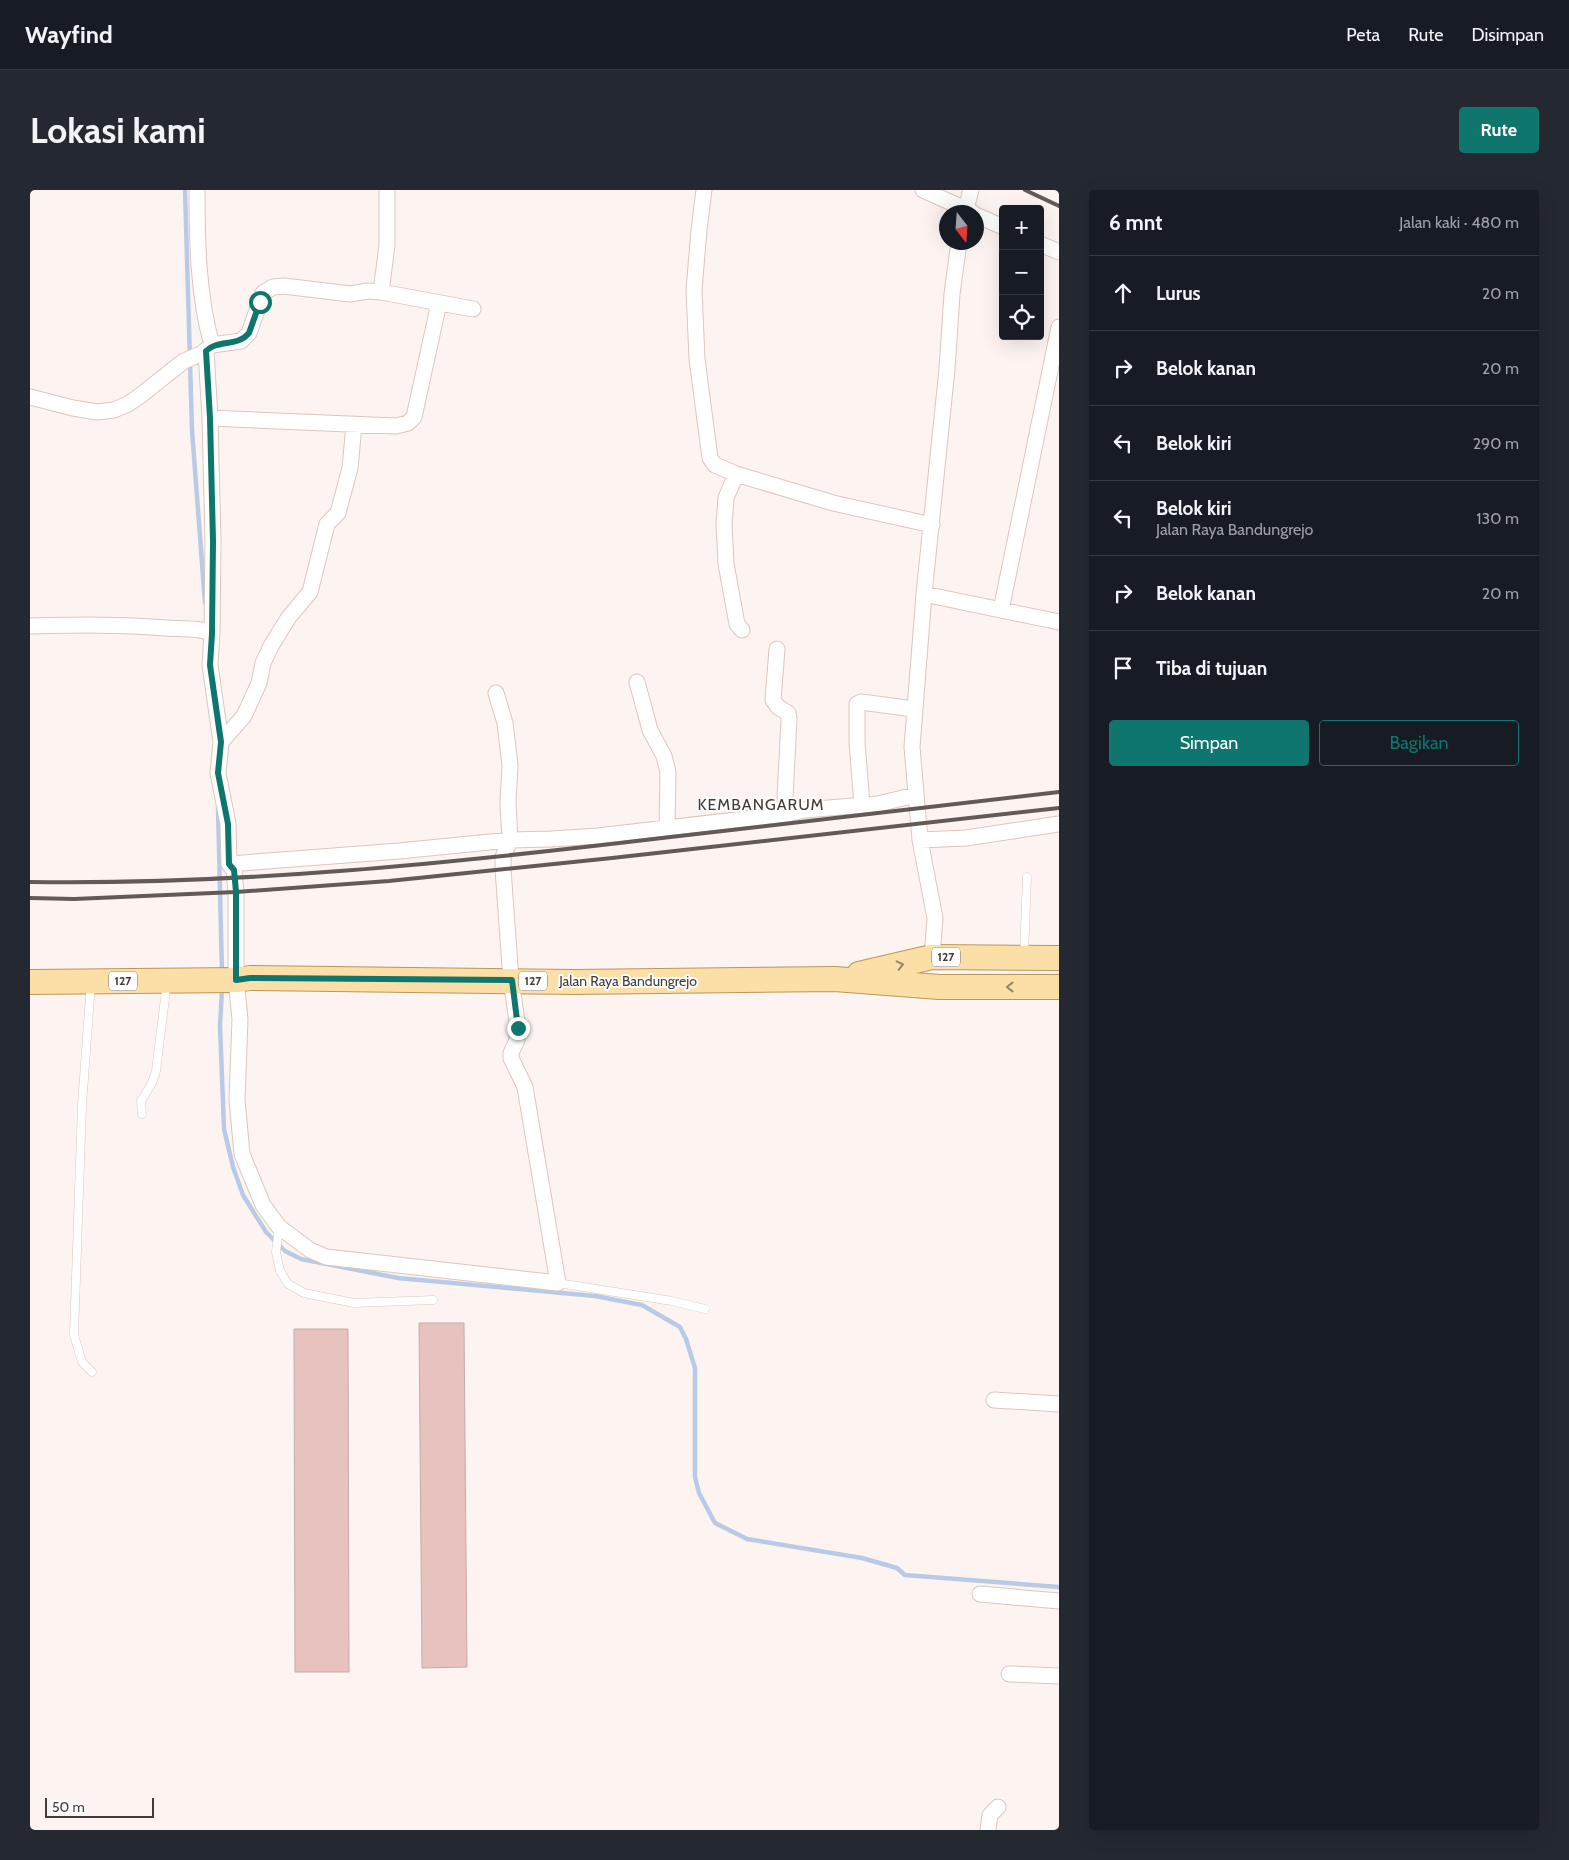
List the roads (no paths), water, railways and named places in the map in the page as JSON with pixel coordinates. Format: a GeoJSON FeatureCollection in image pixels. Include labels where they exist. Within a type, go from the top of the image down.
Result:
{"type":"FeatureCollection","features":[{"type":"Feature","properties":{"kind":"main road","name":"Jalan Raya Bandungrejo"},"geometry":{"type":"LineString","coordinates":[[835,979],[932,957],[1059,958]]}},
{"type":"Feature","properties":{"kind":"main road","name":"Jalan Raya Bandungrejo"},"geometry":{"type":"LineString","coordinates":[[30,982],[227,980],[250,978],[574,982],[835,979],[939,987],[1059,987]]}},
{"type":"Feature","properties":{"kind":"street"},"geometry":{"type":"LineString","coordinates":[[198,190],[197,216],[206,327],[210,418],[213,541],[210,665],[221,742],[218,773],[228,824],[229,864],[234,870],[236,892],[227,980],[240,1019],[237,1100],[242,1154],[263,1205],[278,1230],[310,1250],[326,1257],[558,1283],[525,1087],[511,1058],[511,1053],[517,1040],[518,1028],[503,870],[503,856],[510,840],[508,803],[510,751],[506,723],[496,693]]}},
{"type":"Feature","properties":{"kind":"street"},"geometry":{"type":"LineString","coordinates":[[381,292],[387,245],[387,190]]}},
{"type":"Feature","properties":{"kind":"street"},"geometry":{"type":"LineString","coordinates":[[704,190],[694,290],[697,359],[710,458],[715,465],[736,474],[833,502],[932,525]]}},
{"type":"Feature","properties":{"kind":"street"},"geometry":{"type":"LineString","coordinates":[[923,190],[955,205]]}},
{"type":"Feature","properties":{"kind":"street"},"geometry":{"type":"LineString","coordinates":[[970,190],[970,205]]}},
{"type":"Feature","properties":{"kind":"street"},"geometry":{"type":"LineString","coordinates":[[984,218],[999,225]]}},
{"type":"Feature","properties":{"kind":"street"},"geometry":{"type":"LineString","coordinates":[[1044,246],[1059,252]]}},
{"type":"Feature","properties":{"kind":"street"},"geometry":{"type":"LineString","coordinates":[[932,957],[935,918],[920,840],[912,746],[924,594],[948,369],[952,294],[958,250]]}},
{"type":"Feature","properties":{"kind":"street"},"geometry":{"type":"LineString","coordinates":[[30,397],[97,412],[114,410],[128,404],[184,361],[206,350],[246,338],[264,293],[273,287],[284,286],[350,294],[368,291],[381,292],[473,309]]}},
{"type":"Feature","properties":{"kind":"street"},"geometry":{"type":"LineString","coordinates":[[210,418],[354,426],[402,426],[414,417],[439,303]]}},
{"type":"Feature","properties":{"kind":"street"},"geometry":{"type":"LineString","coordinates":[[1001,610],[1059,327]]}},
{"type":"Feature","properties":{"kind":"street"},"geometry":{"type":"LineString","coordinates":[[221,742],[244,716],[254,696],[263,663],[271,646],[289,617],[310,592],[327,524],[338,513],[350,468],[354,426]]}},
{"type":"Feature","properties":{"kind":"street"},"geometry":{"type":"LineString","coordinates":[[736,474],[726,498],[724,543],[736,624],[742,630]]}},
{"type":"Feature","properties":{"kind":"street"},"geometry":{"type":"LineString","coordinates":[[924,594],[1059,622]]}},
{"type":"Feature","properties":{"kind":"street"},"geometry":{"type":"LineString","coordinates":[[30,626],[123,625],[187,629],[211,633]]}},
{"type":"Feature","properties":{"kind":"street"},"geometry":{"type":"LineString","coordinates":[[777,649],[773,700],[778,707],[788,713],[789,719],[785,798],[787,814]]}},
{"type":"Feature","properties":{"kind":"street"},"geometry":{"type":"LineString","coordinates":[[637,682],[650,730],[664,756],[668,772],[668,828]]}},
{"type":"Feature","properties":{"kind":"street"},"geometry":{"type":"LineString","coordinates":[[862,805],[857,742],[857,704],[861,702],[914,709]]}},
{"type":"Feature","properties":{"kind":"street"},"geometry":{"type":"LineString","coordinates":[[229,864],[668,828],[787,814],[804,810],[878,804],[915,795]]}},
{"type":"Feature","properties":{"kind":"street"},"geometry":{"type":"LineString","coordinates":[[920,840],[966,838],[1059,824]]}},
{"type":"Feature","properties":{"kind":"street"},"geometry":{"type":"LineString","coordinates":[[994,1400],[1059,1404]]}},
{"type":"Feature","properties":{"kind":"street"},"geometry":{"type":"LineString","coordinates":[[980,1594],[1059,1601]]}},
{"type":"Feature","properties":{"kind":"street"},"geometry":{"type":"LineString","coordinates":[[1009,1674],[1059,1676]]}},
{"type":"Feature","properties":{"kind":"street"},"geometry":{"type":"LineString","coordinates":[[988,1830],[990,1815],[998,1807]]}},
{"type":"Feature","properties":{"kind":"lane"},"geometry":{"type":"LineString","coordinates":[[1024,957],[1027,877]]}},
{"type":"Feature","properties":{"kind":"lane"},"geometry":{"type":"LineString","coordinates":[[142,1114],[141,1102],[156,1071],[168,980]]}},
{"type":"Feature","properties":{"kind":"lane"},"geometry":{"type":"LineString","coordinates":[[92,981],[82,1105],[74,1335],[82,1362],[92,1372]]}},
{"type":"Feature","properties":{"kind":"lane"},"geometry":{"type":"LineString","coordinates":[[278,1230],[276,1252],[280,1270],[288,1284],[304,1293],[354,1303],[433,1300]]}},
{"type":"Feature","properties":{"kind":"lane"},"geometry":{"type":"LineString","coordinates":[[558,1283],[672,1301],[705,1309]]}},
{"type":"Feature","properties":{"kind":"waterway"},"geometry":{"type":"LineString","coordinates":[[185,190],[192,430],[205,603]]}},
{"type":"Feature","properties":{"kind":"waterway"},"geometry":{"type":"LineString","coordinates":[[218,808],[222,973]]}},
{"type":"Feature","properties":{"kind":"waterway"},"geometry":{"type":"LineString","coordinates":[[222,988],[220,1026],[224,1129],[233,1167],[243,1195],[266,1232],[285,1251],[301,1259],[398,1278],[595,1296],[642,1305],[680,1327],[686,1339],[695,1368],[695,1477],[699,1493],[715,1523],[747,1539],[862,1558],[897,1568],[905,1575],[1059,1587]]}},
{"type":"Feature","properties":{"kind":"railway"},"geometry":{"type":"LineString","coordinates":[[1025,190],[1059,206]]}},
{"type":"Feature","properties":{"kind":"railway"},"geometry":{"type":"LineString","coordinates":[[30,882],[188,880],[425,864],[1059,792]]}},
{"type":"Feature","properties":{"kind":"railway"},"geometry":{"type":"LineString","coordinates":[[30,898],[74,899],[236,892],[389,881],[1059,808]]}},
{"type":"Feature","properties":{"kind":"district","name":"KEMBANGARUM"},"geometry":{"type":"Point","coordinates":[761,804]}}]}
